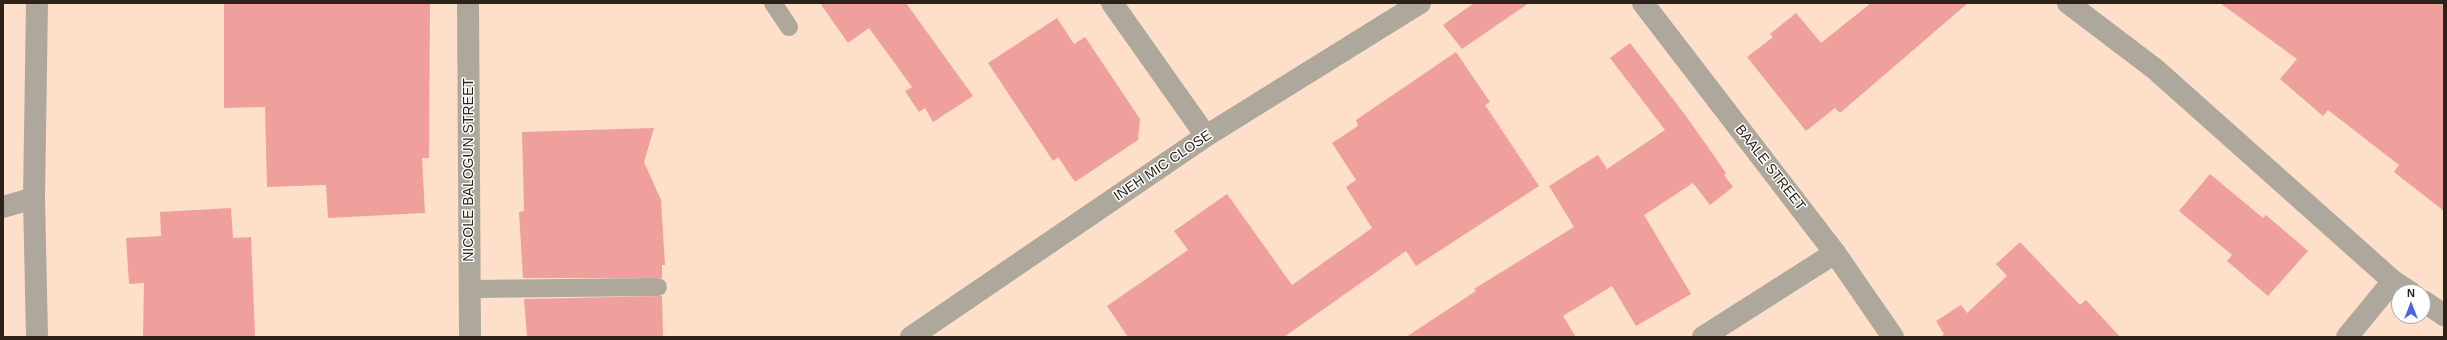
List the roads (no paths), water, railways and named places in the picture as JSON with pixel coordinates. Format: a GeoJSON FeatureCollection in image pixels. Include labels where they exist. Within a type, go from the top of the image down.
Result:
{"type":"FeatureCollection","features":[{"type":"Feature","properties":{"kind":"street"},"geometry":{"type":"LineString","coordinates":[[36,337],[34,198],[37,3]]}},
{"type":"Feature","properties":{"kind":"street","name":"NICOLE BALOGUN STREET"},"geometry":{"type":"LineString","coordinates":[[468,3],[470,337]]}},
{"type":"Feature","properties":{"kind":"street"},"geometry":{"type":"LineString","coordinates":[[1112,3],[1206,136]]}},
{"type":"Feature","properties":{"kind":"street","name":"INEH MIC CLOSE"},"geometry":{"type":"LineString","coordinates":[[911,337],[1206,136],[1420,3]]}},
{"type":"Feature","properties":{"kind":"street","name":"BAALE STREET"},"geometry":{"type":"LineString","coordinates":[[1643,3],[1836,252],[1893,337]]}},
{"type":"Feature","properties":{"kind":"street"},"geometry":{"type":"LineString","coordinates":[[2068,3],[2156,69],[2399,284]]}},
{"type":"Feature","properties":{"kind":"street"},"geometry":{"type":"LineString","coordinates":[[3,207],[34,198]]}},
{"type":"Feature","properties":{"kind":"street"},"geometry":{"type":"LineString","coordinates":[[1703,337],[1836,252]]}},
{"type":"Feature","properties":{"kind":"street"},"geometry":{"type":"LineString","coordinates":[[2347,337],[2391,295]]}},
{"type":"Feature","properties":{"kind":"street"},"geometry":{"type":"LineString","coordinates":[[2431,306],[2444,315]]}},
{"type":"Feature","properties":{"kind":"lane"},"geometry":{"type":"LineString","coordinates":[[773,3],[789,27]]}},
{"type":"Feature","properties":{"kind":"lane"},"geometry":{"type":"LineString","coordinates":[[470,288],[658,288]]}}]}
